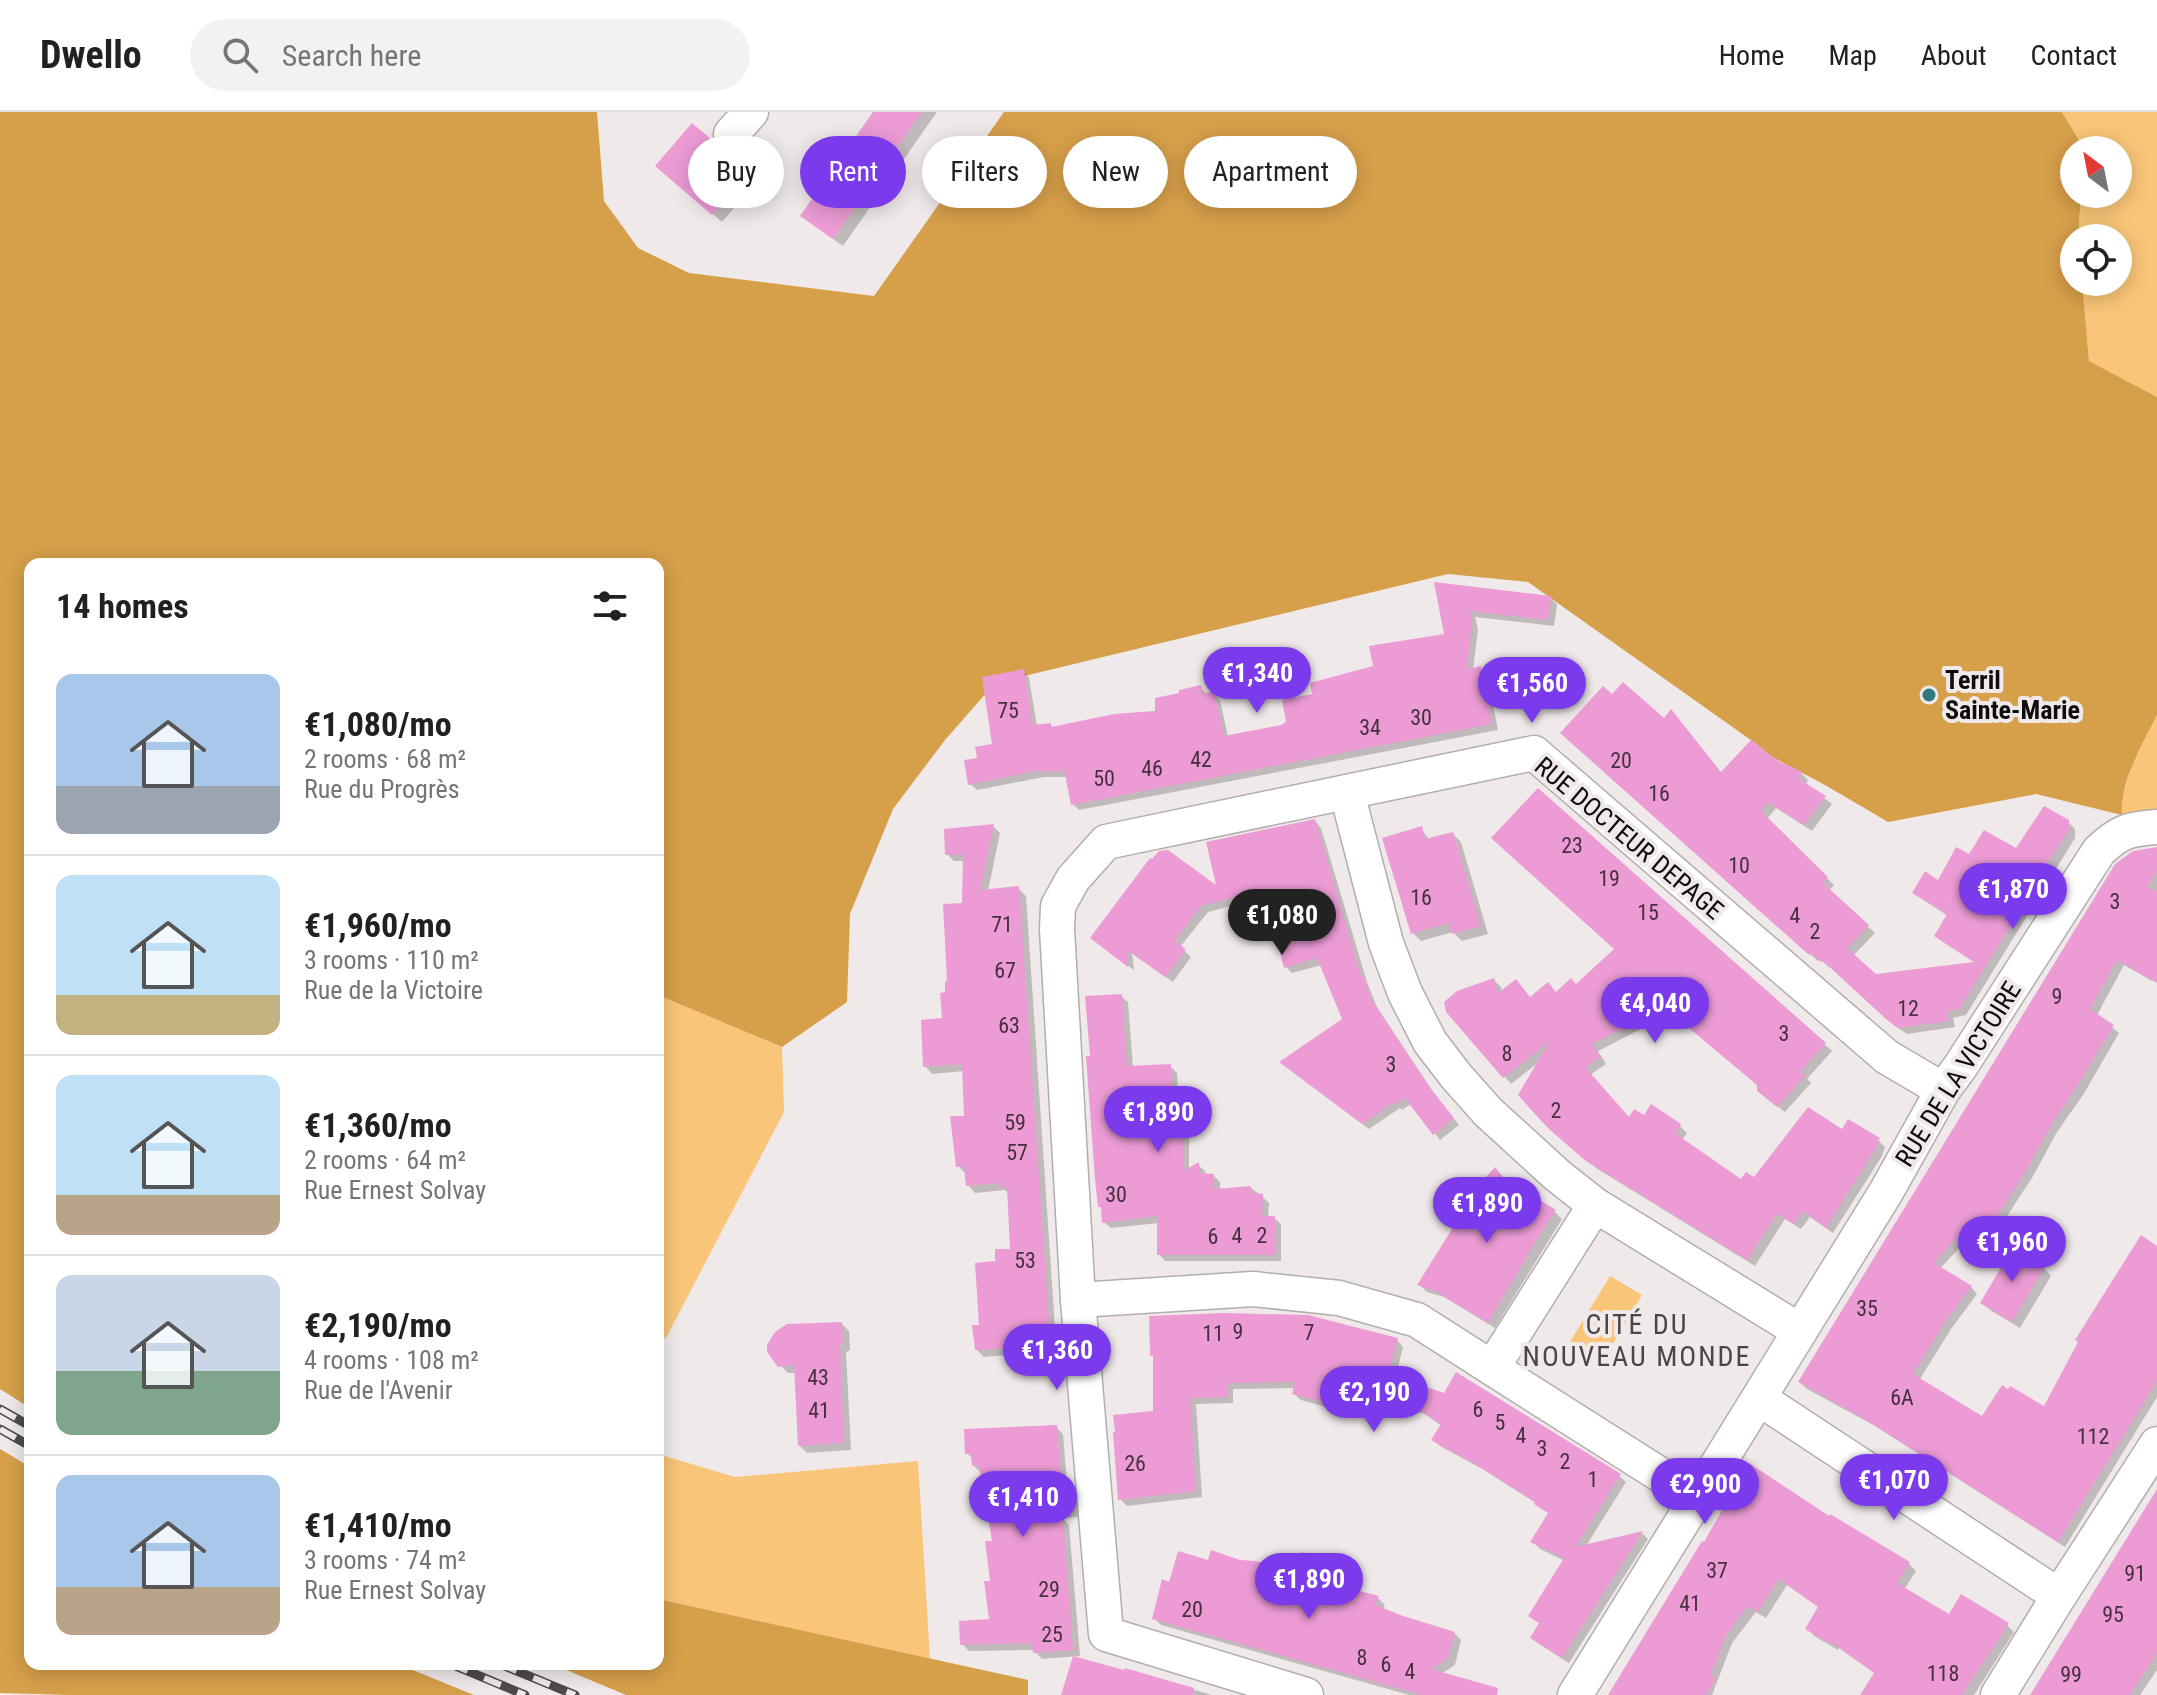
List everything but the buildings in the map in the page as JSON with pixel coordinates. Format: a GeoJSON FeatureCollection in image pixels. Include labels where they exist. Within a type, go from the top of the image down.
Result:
{"type":"FeatureCollection","features":[{"type":"Feature","properties":{"kind":"street","name":"RUE DOCTEUR DEPAGE"},"geometry":{"type":"LineString","coordinates":[[1078,1300],[1058,906],[1073,879],[1106,842],[1534,753],[1887,1057],[1943,1090]]}},
{"type":"Feature","properties":{"kind":"street"},"geometry":{"type":"LineString","coordinates":[[1347,793],[1386,943],[1405,993],[1430,1042],[1456,1076],[1488,1112],[1595,1205],[1800,1331]]}},
{"type":"Feature","properties":{"kind":"street","name":"RUE DE LA VICTOIRE"},"geometry":{"type":"LineString","coordinates":[[1697,1498],[1886,1192],[1943,1090],[2099,851],[2112,838],[2144,828]]}},
{"type":"Feature","properties":{"kind":"street"},"geometry":{"type":"LineString","coordinates":[[1492,1368],[1595,1205]]}},
{"type":"Feature","properties":{"kind":"street"},"geometry":{"type":"LineString","coordinates":[[1306,1695],[1106,1634],[1078,1300],[1253,1289],[1339,1298],[1417,1320],[1697,1498],[1575,1695]]}},
{"type":"Feature","properties":{"kind":"street"},"geometry":{"type":"LineString","coordinates":[[1760,1399],[2059,1596]]}},
{"type":"Feature","properties":{"kind":"street"},"geometry":{"type":"LineString","coordinates":[[1998,1695],[2157,1444]]}},
{"type":"Feature","properties":{"kind":"shaded area","name":"Terril Sainte-Marie"},"geometry":{"type":"Polygon","coordinates":[[[0,112],[597,112],[604,201],[638,248],[689,273],[874,296],[936,208],[1047,208],[1047,136],[987,136],[1004,112],[2062,112],[2076,136],[2060,136],[2060,208],[2080,208],[2079,224],[2060,224],[2060,296],[2083,296],[2089,361],[2157,397],[2157,715],[2128,777],[2122,815],[2036,794],[1888,822],[1772,757],[1528,582],[1448,574],[995,683],[945,740],[893,809],[850,914],[847,1002],[782,1047],[664,998],[664,558],[24,558],[24,1404],[0,1389],[0,112]]]}},
{"type":"Feature","properties":{"kind":"shaded area"},"geometry":{"type":"Polygon","coordinates":[[[2062,112],[2157,112],[2157,397],[2089,361],[2083,296],[2132,296],[2132,224],[2079,224],[2080,208],[2132,208],[2132,136],[2076,136],[2062,112]]]}},
{"type":"Feature","properties":{"kind":"shaded area"},"geometry":{"type":"Polygon","coordinates":[[[2157,715],[2157,827],[2128,827],[2122,815],[2121,801],[2133,762],[2157,715]]]}},
{"type":"Feature","properties":{"kind":"shaded area"},"geometry":{"type":"Polygon","coordinates":[[[664,998],[782,1047],[784,1112],[666,1338],[664,998]]]}},
{"type":"Feature","properties":{"kind":"shaded area"},"geometry":{"type":"Polygon","coordinates":[[[1610,1276],[1642,1295],[1602,1362],[1570,1342],[1610,1276]]]}},
{"type":"Feature","properties":{"kind":"shaded area"},"geometry":{"type":"Polygon","coordinates":[[[0,1449],[24,1463],[24,1670],[413,1670],[474,1695],[69,1695],[0,1693],[0,1449]]]}},
{"type":"Feature","properties":{"kind":"shaded area"},"geometry":{"type":"Polygon","coordinates":[[[664,1456],[735,1477],[918,1461],[930,1659],[664,1600],[664,1456]]]}},
{"type":"Feature","properties":{"kind":"shaded area"},"geometry":{"type":"Polygon","coordinates":[[[664,1600],[1028,1680],[1028,1695],[626,1695],[566,1670],[664,1670],[664,1600]]]}},
{"type":"Feature","properties":{"kind":"railway"},"geometry":{"type":"LineString","coordinates":[[0,1409],[24,1423]]}},
{"type":"Feature","properties":{"kind":"railway"},"geometry":{"type":"LineString","coordinates":[[0,1429],[24,1443]]}},
{"type":"Feature","properties":{"kind":"railway"},"geometry":{"type":"LineString","coordinates":[[465,1670],[525,1695]]}},
{"type":"Feature","properties":{"kind":"railway"},"geometry":{"type":"LineString","coordinates":[[515,1670],[575,1695]]}},
{"type":"Feature","properties":{"kind":"place","name":"Terril Sainte-Marie"},"geometry":{"type":"Point","coordinates":[1929,695]}},
{"type":"Feature","properties":{"kind":"district","name":"CITÉ DU NOUVEAU MONDE"},"geometry":{"type":"Point","coordinates":[1637,1340]}}]}
